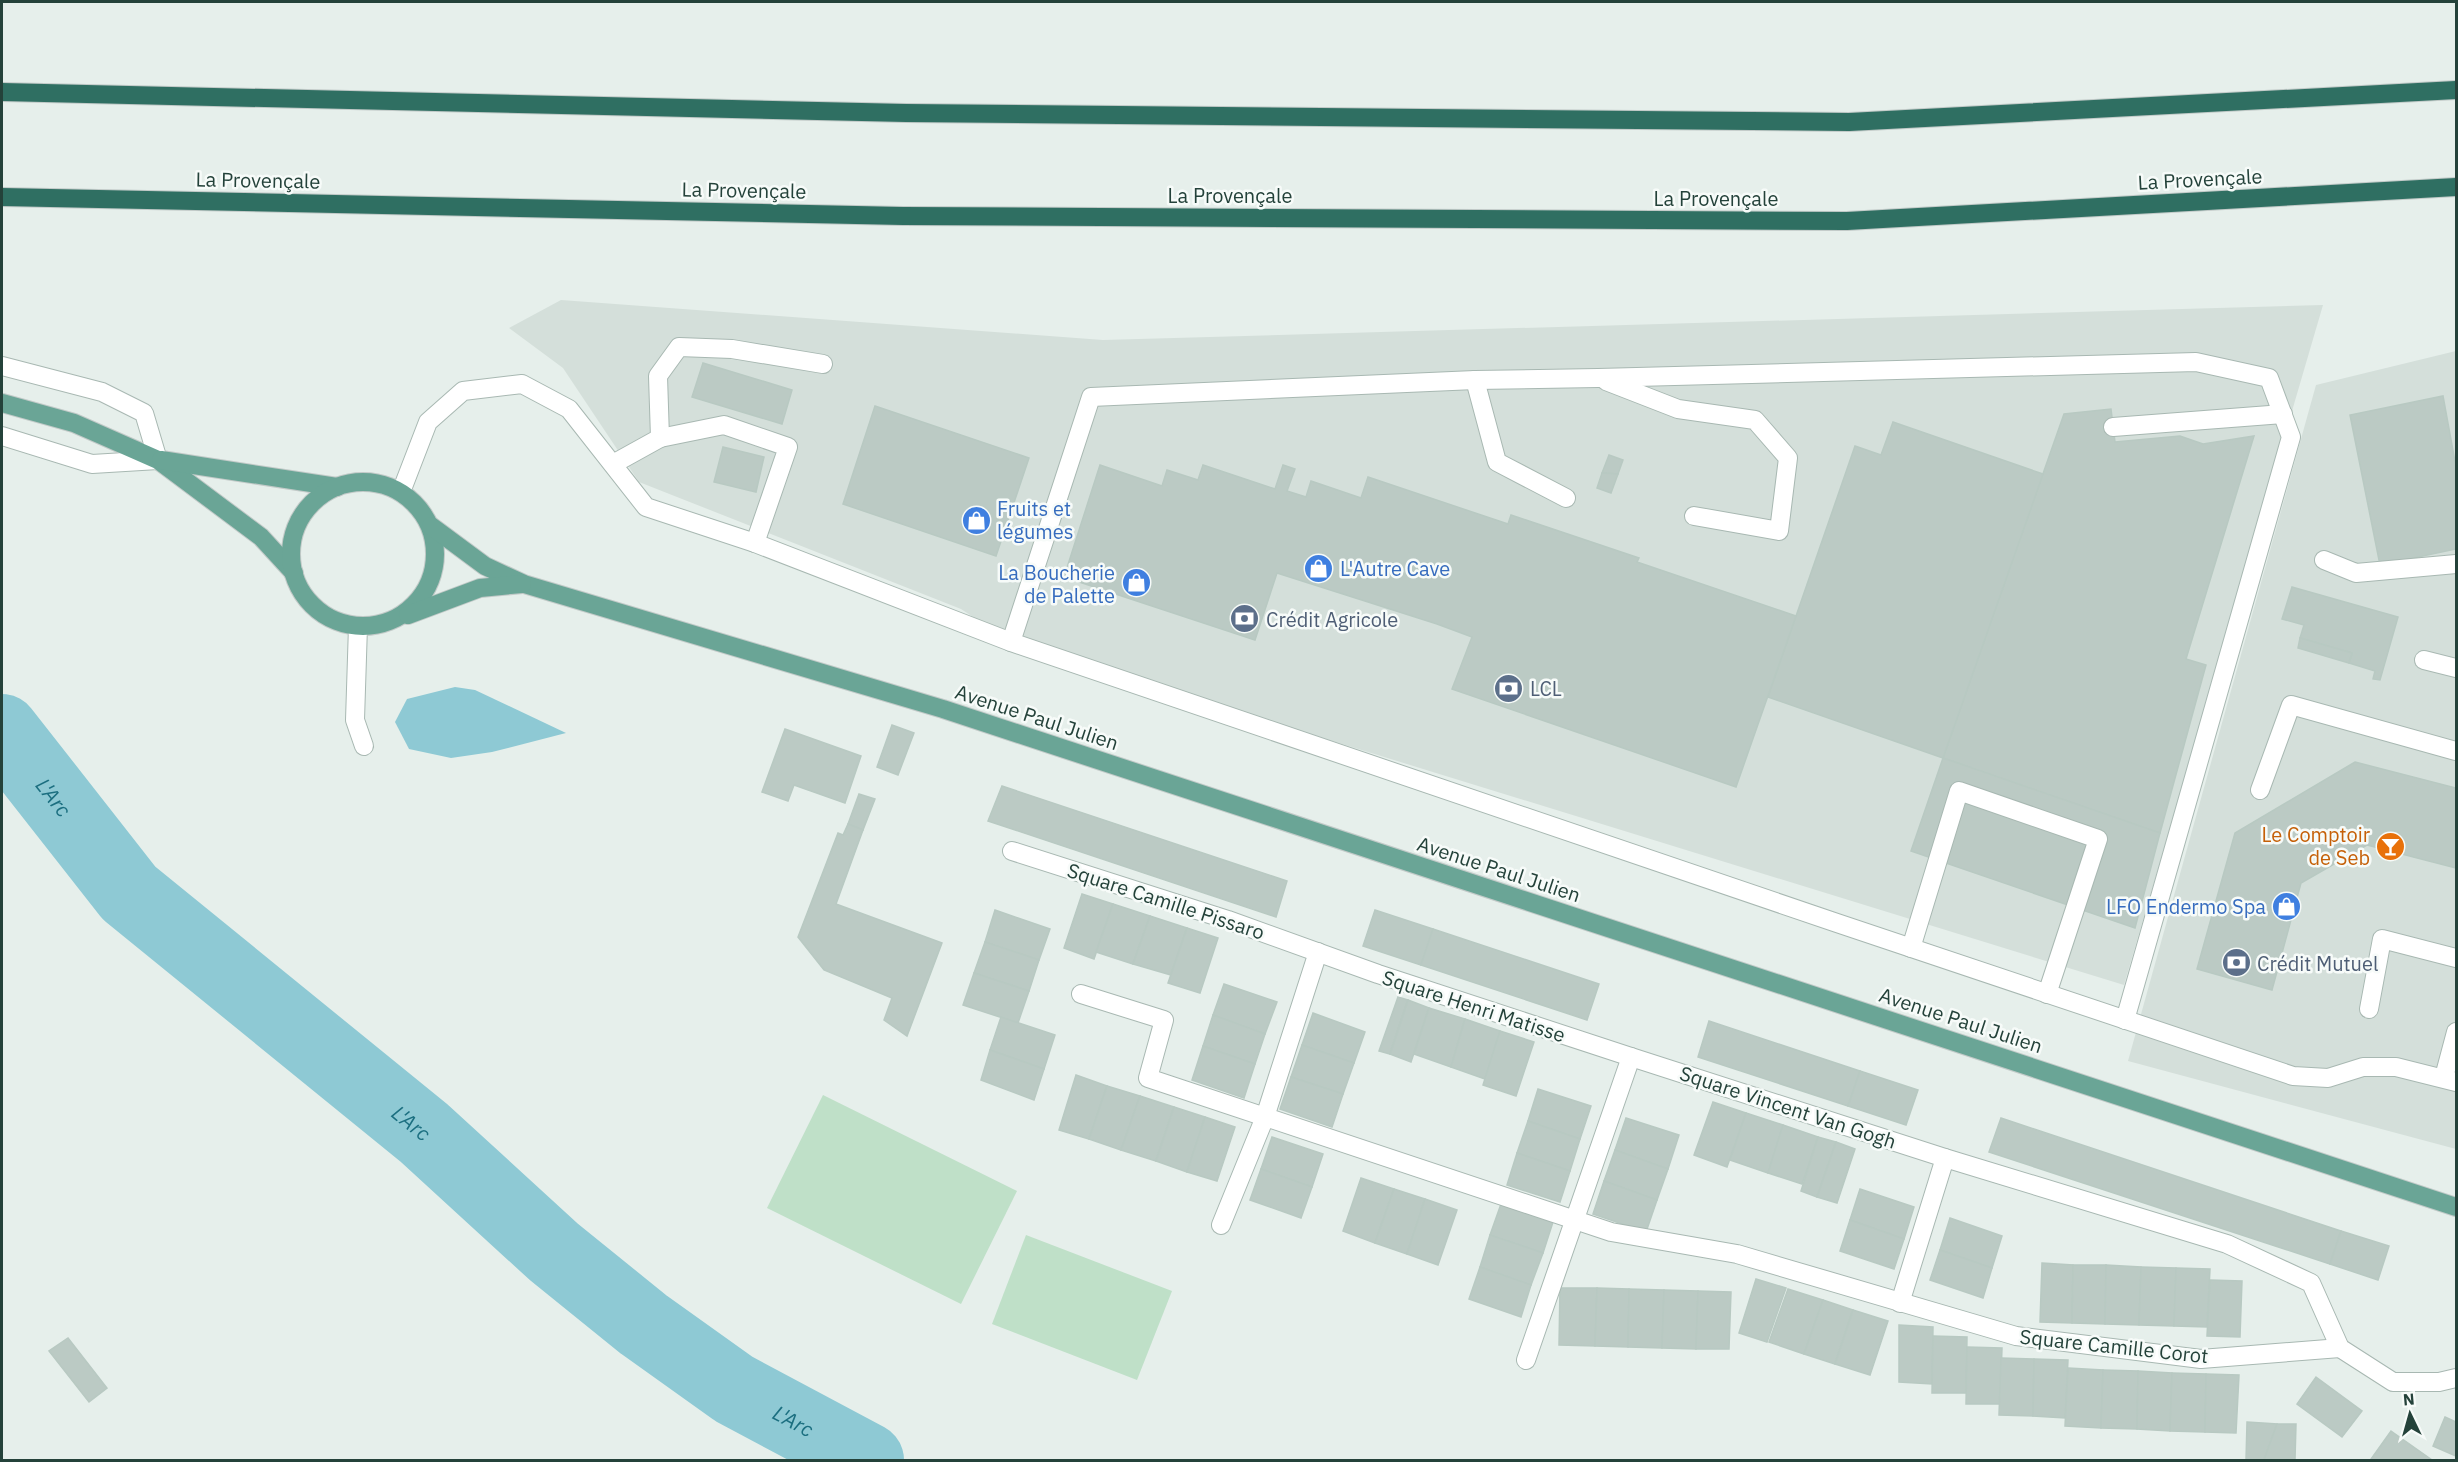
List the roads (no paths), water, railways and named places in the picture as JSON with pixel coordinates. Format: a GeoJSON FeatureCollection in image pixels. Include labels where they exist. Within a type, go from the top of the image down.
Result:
{"type":"FeatureCollection","features":[{"type":"Feature","properties":{"kind":"highway"},"geometry":{"type":"LineString","coordinates":[[2,92],[906,113],[1849,122],[2457,90]]}},
{"type":"Feature","properties":{"kind":"highway","name":"La Provençale"},"geometry":{"type":"LineString","coordinates":[[2,197],[903,216],[1847,221],[2457,187]]}},
{"type":"Feature","properties":{"kind":"main road"},"geometry":{"type":"LineString","coordinates":[[2,403],[74,423],[158,460],[261,537],[294,573]]}},
{"type":"Feature","properties":{"kind":"main road"},"geometry":{"type":"LineString","coordinates":[[158,460],[337,487],[365,482],[379,483],[401,492],[417,504],[431,526],[436,563],[426,592],[413,607],[398,618],[379,625],[358,626],[333,619],[310,604],[300,590],[294,573],[291,545],[296,526],[307,508],[321,496],[337,487]]}},
{"type":"Feature","properties":{"kind":"main road","name":"Avenue Paul Julien"},"geometry":{"type":"LineString","coordinates":[[431,526],[485,566],[524,584],[943,709],[2457,1207]]}},
{"type":"Feature","properties":{"kind":"main road","name":"Avenue Paul Julien"},"geometry":{"type":"LineString","coordinates":[[398,618],[480,588],[524,584]]}},
{"type":"Feature","properties":{"kind":"street"},"geometry":{"type":"LineString","coordinates":[[660,438],[658,376],[679,347],[732,350],[823,364]]}},
{"type":"Feature","properties":{"kind":"street"},"geometry":{"type":"LineString","coordinates":[[1011,642],[1091,398],[1475,380],[2196,362],[2269,378],[2291,437],[2125,1020]]}},
{"type":"Feature","properties":{"kind":"street"},"geometry":{"type":"LineString","coordinates":[[2,366],[102,392],[144,413],[158,460],[92,464],[2,436]]}},
{"type":"Feature","properties":{"kind":"street"},"geometry":{"type":"LineString","coordinates":[[1599,378],[1678,409],[1755,420],[1788,458],[1779,531],[1694,516]]}},
{"type":"Feature","properties":{"kind":"street"},"geometry":{"type":"LineString","coordinates":[[1475,380],[1497,462],[1566,498]]}},
{"type":"Feature","properties":{"kind":"street"},"geometry":{"type":"LineString","coordinates":[[401,492],[428,422],[463,392],[522,384],[569,409],[646,507],[755,543],[1011,642],[2047,994],[2293,1076],[2328,1078],[2363,1067],[2396,1067],[2450,1079],[2457,1032]]}},
{"type":"Feature","properties":{"kind":"street"},"geometry":{"type":"LineString","coordinates":[[2113,427],[2283,414]]}},
{"type":"Feature","properties":{"kind":"street"},"geometry":{"type":"LineString","coordinates":[[613,464],[660,438],[724,425],[788,447],[755,543]]}},
{"type":"Feature","properties":{"kind":"street"},"geometry":{"type":"LineString","coordinates":[[2324,561],[2356,573],[2457,564]]}},
{"type":"Feature","properties":{"kind":"street"},"geometry":{"type":"LineString","coordinates":[[358,626],[355,720],[364,746]]}},
{"type":"Feature","properties":{"kind":"street"},"geometry":{"type":"LineString","coordinates":[[2424,660],[2457,668]]}},
{"type":"Feature","properties":{"kind":"street"},"geometry":{"type":"LineString","coordinates":[[2260,790],[2291,705],[2457,751]]}},
{"type":"Feature","properties":{"kind":"street"},"geometry":{"type":"LineString","coordinates":[[1911,948],[1959,791],[2098,839],[2047,994]]}},
{"type":"Feature","properties":{"kind":"street","name":"Square Camille Pissaro"},"geometry":{"type":"LineString","coordinates":[[1012,851],[1228,920],[1318,952]]}},
{"type":"Feature","properties":{"kind":"street"},"geometry":{"type":"LineString","coordinates":[[2369,1010],[2382,939],[2457,958]]}},
{"type":"Feature","properties":{"kind":"street"},"geometry":{"type":"LineString","coordinates":[[1221,1226],[1265,1117],[1318,952]]}},
{"type":"Feature","properties":{"kind":"street","name":"Square Henri Matisse"},"geometry":{"type":"LineString","coordinates":[[1318,952],[1631,1057]]}},
{"type":"Feature","properties":{"kind":"street"},"geometry":{"type":"LineString","coordinates":[[1081,994],[1164,1020],[1148,1078],[1611,1232],[1737,1254],[1900,1303],[1945,1158],[2228,1244],[2311,1283],[2340,1348],[2393,1382],[2439,1382],[2457,1378]]}},
{"type":"Feature","properties":{"kind":"street"},"geometry":{"type":"LineString","coordinates":[[1526,1360],[1631,1057]]}},
{"type":"Feature","properties":{"kind":"street","name":"Square Vincent Van Gogh"},"geometry":{"type":"LineString","coordinates":[[1631,1057],[1945,1158]]}},
{"type":"Feature","properties":{"kind":"street","name":"Square Camille Corot"},"geometry":{"type":"LineString","coordinates":[[1900,1303],[2016,1336],[2201,1359],[2340,1348]]}},
{"type":"Feature","properties":{"kind":"water"},"geometry":{"type":"Polygon","coordinates":[[[455,687],[475,690],[566,733],[492,752],[451,758],[409,749],[395,722],[407,699],[455,687]]]}},
{"type":"Feature","properties":{"kind":"waterway","name":"L'Arc"},"geometry":{"type":"LineString","coordinates":[[2,731],[129,893],[424,1133],[554,1252],[643,1324],[734,1389],[867,1460]]}},
{"type":"Feature","properties":{"kind":"place","name":"Fruits et légumes"},"geometry":{"type":"Point","coordinates":[976,520]}},
{"type":"Feature","properties":{"kind":"place","name":"L'Autre Cave"},"geometry":{"type":"Point","coordinates":[1319,568]}},
{"type":"Feature","properties":{"kind":"place","name":"La Boucherie de Palette"},"geometry":{"type":"Point","coordinates":[1136,583]}},
{"type":"Feature","properties":{"kind":"place","name":"Crédit Agricole"},"geometry":{"type":"Point","coordinates":[1245,619]}},
{"type":"Feature","properties":{"kind":"place","name":"LCL"},"geometry":{"type":"Point","coordinates":[1509,688]}},
{"type":"Feature","properties":{"kind":"place","name":"Le Comptoir de Seb"},"geometry":{"type":"Point","coordinates":[2391,846]}},
{"type":"Feature","properties":{"kind":"place","name":"LFO Endermo Spa"},"geometry":{"type":"Point","coordinates":[2287,906]}},
{"type":"Feature","properties":{"kind":"place","name":"Crédit Mutuel"},"geometry":{"type":"Point","coordinates":[2236,963]}}]}
